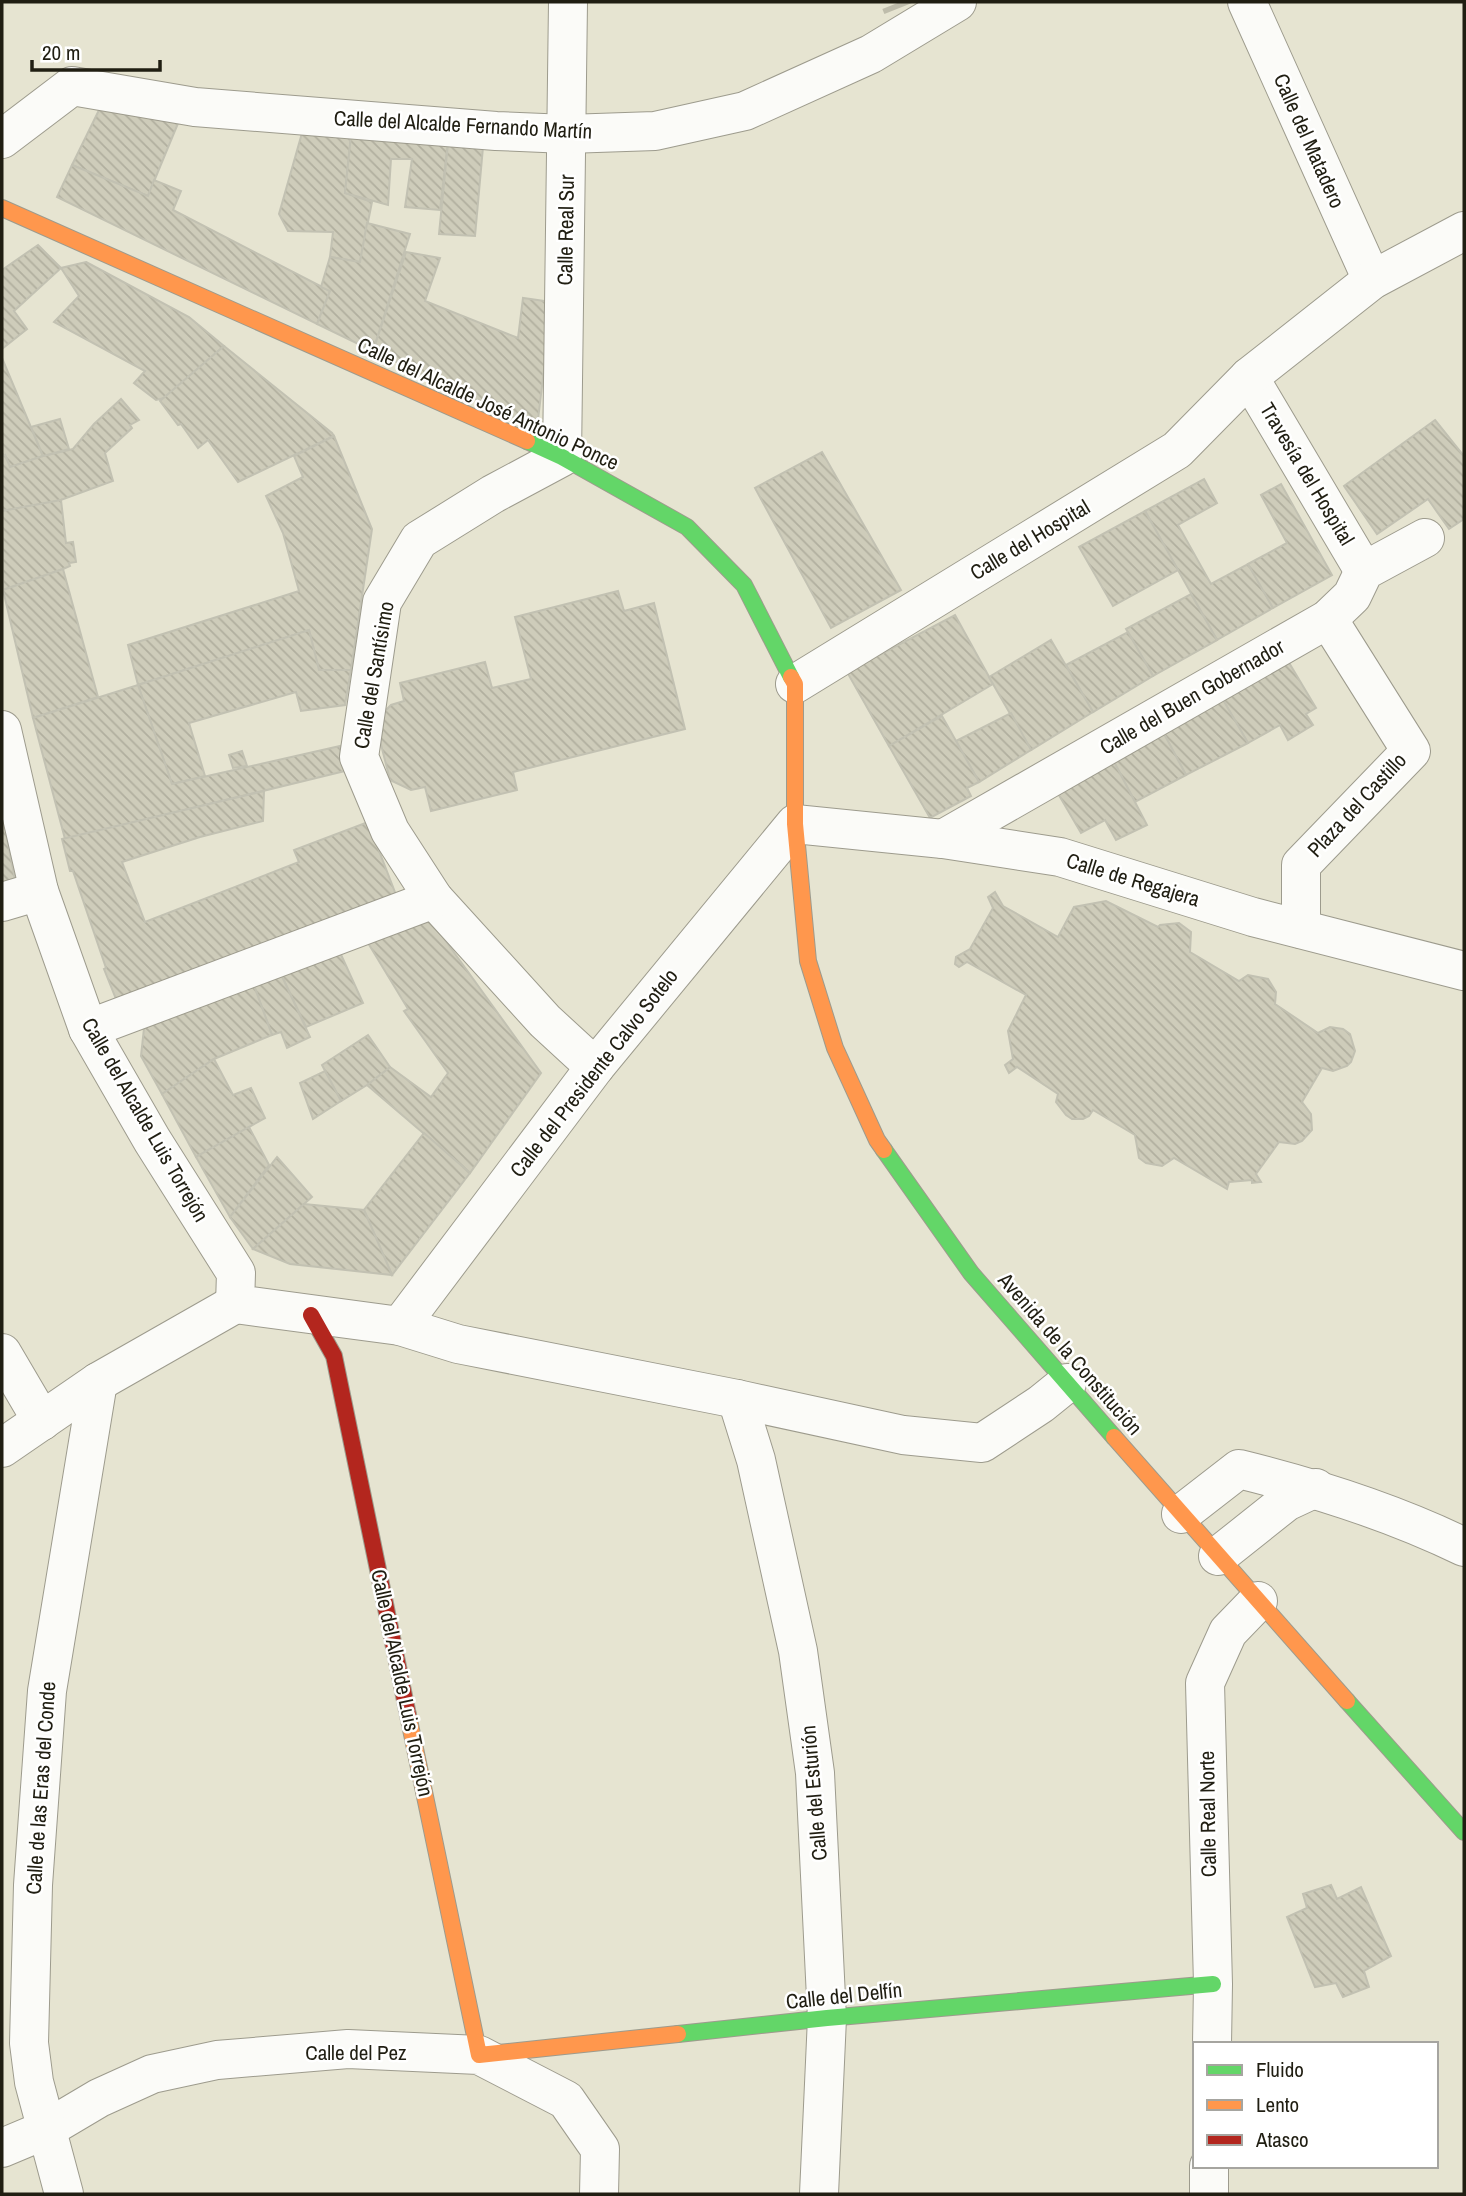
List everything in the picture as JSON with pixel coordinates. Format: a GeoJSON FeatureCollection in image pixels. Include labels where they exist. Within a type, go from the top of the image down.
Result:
{"type":"FeatureCollection","features":[{"type":"Feature","properties":{"kind":"street","name":"Calle Real Sur"},"geometry":{"type":"LineString","coordinates":[[562,457],[568,2]]}},
{"type":"Feature","properties":{"kind":"street","name":"Calle del Alcalde Fernando Martín"},"geometry":{"type":"LineString","coordinates":[[2,139],[72,86],[195,107],[496,131],[567,134],[655,131],[745,111],[871,54],[909,17],[957,2]]}},
{"type":"Feature","properties":{"kind":"street","name":"Calle del Matadero"},"geometry":{"type":"LineString","coordinates":[[1247,2],[1372,280]]}},
{"type":"Feature","properties":{"kind":"street","name":"Calle del Alcalde José Antonio Ponce"},"geometry":{"type":"LineString","coordinates":[[2,208],[562,457],[687,527],[744,585],[795,684],[795,824]]}},
{"type":"Feature","properties":{"kind":"street","name":"Calle del Hospital"},"geometry":{"type":"LineString","coordinates":[[795,684],[1177,450],[1250,377],[1372,280],[1464,231]]}},
{"type":"Feature","properties":{"kind":"street","name":"Travesía del Hospital"},"geometry":{"type":"LineString","coordinates":[[1250,377],[1364,571]]}},
{"type":"Feature","properties":{"kind":"street","name":"Calle del Santísimo"},"geometry":{"type":"LineString","coordinates":[[562,457],[493,494],[419,540],[382,602],[359,757],[390,831],[434,899],[545,1021],[595,1067]]}},
{"type":"Feature","properties":{"kind":"street"},"geometry":{"type":"LineString","coordinates":[[1364,571],[1425,538]]}},
{"type":"Feature","properties":{"kind":"street","name":"Calle del Buen Gobernador"},"geometry":{"type":"LineString","coordinates":[[943,839],[1328,619],[1352,596],[1364,571]]}},
{"type":"Feature","properties":{"kind":"street","name":"Plaza del Castillo"},"geometry":{"type":"LineString","coordinates":[[1301,929],[1301,865],[1411,751],[1328,619]]}},
{"type":"Feature","properties":{"kind":"street","name":"Calle del Alcalde Luis Torrejón"},"geometry":{"type":"LineString","coordinates":[[2,730],[39,891],[88,1029],[152,1140],[236,1273],[234,1304]]}},
{"type":"Feature","properties":{"kind":"street","name":"Calle de Regajera"},"geometry":{"type":"LineString","coordinates":[[795,824],[943,839],[1060,857],[1253,917],[1464,971]]}},
{"type":"Feature","properties":{"kind":"street","name":"Calle del Presidente Calvo Sotelo"},"geometry":{"type":"LineString","coordinates":[[400,1326],[595,1067],[795,824]]}},
{"type":"Feature","properties":{"kind":"street","name":"Avenida de la Constitución"},"geometry":{"type":"LineString","coordinates":[[795,824],[808,961],[835,1048],[877,1140],[971,1273],[1464,1832]]}},
{"type":"Feature","properties":{"kind":"street"},"geometry":{"type":"LineString","coordinates":[[2,902],[39,891]]}},
{"type":"Feature","properties":{"kind":"street"},"geometry":{"type":"LineString","coordinates":[[88,1029],[434,899]]}},
{"type":"Feature","properties":{"kind":"street"},"geometry":{"type":"LineString","coordinates":[[2,1448],[98,1382],[234,1304],[400,1326],[458,1344],[903,1435],[982,1443],[1041,1404],[1067,1383]]}},
{"type":"Feature","properties":{"kind":"street","name":"Calle del Alcalde Luis Torrejón"},"geometry":{"type":"LineString","coordinates":[[311,1315],[334,1356],[479,2056]]}},
{"type":"Feature","properties":{"kind":"street"},"geometry":{"type":"LineString","coordinates":[[2,1353],[42,1421]]}},
{"type":"Feature","properties":{"kind":"street","name":"Calle de las Eras del Conde"},"geometry":{"type":"LineString","coordinates":[[64,2194],[34,2082],[29,2043],[33,1885],[47,1691],[98,1382]]}},
{"type":"Feature","properties":{"kind":"street","name":"Calle del Esturión"},"geometry":{"type":"LineString","coordinates":[[737,1399],[756,1460],[798,1651],[815,1773],[827,2018],[820,2194]]}},
{"type":"Feature","properties":{"kind":"street"},"geometry":{"type":"LineString","coordinates":[[1181,1514],[1239,1469],[1316,1488],[1435,1533],[1464,1547]]}},
{"type":"Feature","properties":{"kind":"street"},"geometry":{"type":"LineString","coordinates":[[1218,1556],[1286,1502],[1316,1488]]}},
{"type":"Feature","properties":{"kind":"street","name":"Calle Real Norte"},"geometry":{"type":"LineString","coordinates":[[1212,2042],[1213,1983],[1205,1683],[1228,1632],[1258,1601]]}},
{"type":"Feature","properties":{"kind":"street","name":"Calle del Delfín"},"geometry":{"type":"LineString","coordinates":[[479,2056],[827,2018],[1213,1983]]}},
{"type":"Feature","properties":{"kind":"street","name":"Calle del Pez"},"geometry":{"type":"LineString","coordinates":[[2,2148],[46,2130],[99,2098],[152,2074],[217,2060],[348,2049],[479,2056],[566,2100],[600,2149],[599,2194]]}},
{"type":"Feature","properties":{"kind":"street"},"geometry":{"type":"LineString","coordinates":[[1209,2168],[1209,2194]]}},
{"type":"Feature","properties":{"kind":"building"},"geometry":{"type":"Polygon","coordinates":[[[102,104],[179,121],[148,196],[72,165],[102,104]]]}},
{"type":"Feature","properties":{"kind":"building"},"geometry":{"type":"Polygon","coordinates":[[[304,126],[352,126],[345,193],[372,202],[360,262],[330,257],[333,232],[288,231],[279,214],[304,126]]]}},
{"type":"Feature","properties":{"kind":"building"},"geometry":{"type":"Polygon","coordinates":[[[352,126],[449,133],[440,210],[405,207],[412,159],[391,159],[388,205],[345,193],[352,126]]]}},
{"type":"Feature","properties":{"kind":"building"},"geometry":{"type":"Polygon","coordinates":[[[449,133],[484,136],[475,236],[439,234],[449,133]]]}},
{"type":"Feature","properties":{"kind":"building"},"geometry":{"type":"Polygon","coordinates":[[[72,165],[148,196],[154,180],[181,191],[173,210],[330,291],[317,324],[57,197],[72,165]]]}},
{"type":"Feature","properties":{"kind":"building"},"geometry":{"type":"Polygon","coordinates":[[[367,223],[410,234],[373,351],[317,324],[330,291],[321,287],[330,257],[360,262],[367,223]]]}},
{"type":"Feature","properties":{"kind":"building"},"geometry":{"type":"Polygon","coordinates":[[[38,245],[61,268],[14,311],[27,329],[2,349],[2,270],[38,245]]]}},
{"type":"Feature","properties":{"kind":"building"},"geometry":{"type":"Polygon","coordinates":[[[406,252],[440,258],[425,301],[518,338],[523,298],[552,302],[537,428],[373,351],[406,252]]]}},
{"type":"Feature","properties":{"kind":"building"},"geometry":{"type":"Polygon","coordinates":[[[86,262],[189,317],[224,346],[164,398],[156,400],[134,383],[145,371],[54,322],[79,296],[61,268],[86,262]]]}},
{"type":"Feature","properties":{"kind":"building"},"geometry":{"type":"Polygon","coordinates":[[[224,346],[334,436],[238,482],[208,440],[198,448],[160,401],[224,346]]]}},
{"type":"Feature","properties":{"kind":"building"},"geometry":{"type":"Polygon","coordinates":[[[2,358],[43,456],[10,467],[5,455],[2,456],[2,358]]]}},
{"type":"Feature","properties":{"kind":"building"},"geometry":{"type":"Polygon","coordinates":[[[121,399],[139,420],[130,425],[132,428],[105,453],[113,481],[58,501],[2,511],[2,456],[5,455],[10,467],[73,449],[94,424],[121,399]]]}},
{"type":"Feature","properties":{"kind":"building"},"geometry":{"type":"Polygon","coordinates":[[[60,419],[69,449],[43,456],[31,427],[60,419]]]}},
{"type":"Feature","properties":{"kind":"building"},"geometry":{"type":"Polygon","coordinates":[[[1435,420],[1464,456],[1464,519],[1449,529],[1428,499],[1377,534],[1344,486],[1435,420]]]}},
{"type":"Feature","properties":{"kind":"building"},"geometry":{"type":"Polygon","coordinates":[[[334,436],[372,529],[351,670],[319,670],[309,630],[138,685],[128,645],[299,591],[283,533],[266,496],[303,477],[294,456],[334,436]]]}},
{"type":"Feature","properties":{"kind":"building"},"geometry":{"type":"Polygon","coordinates":[[[822,452],[901,590],[831,628],[755,488],[822,452]]]}},
{"type":"Feature","properties":{"kind":"building"},"geometry":{"type":"Polygon","coordinates":[[[1204,479],[1217,503],[1178,525],[1211,584],[1248,564],[1273,608],[1217,640],[1145,511],[1204,479]]]}},
{"type":"Feature","properties":{"kind":"building"},"geometry":{"type":"Polygon","coordinates":[[[1281,484],[1332,575],[1273,608],[1248,564],[1287,543],[1261,495],[1281,484]]]}},
{"type":"Feature","properties":{"kind":"building"},"geometry":{"type":"Polygon","coordinates":[[[61,500],[66,543],[73,542],[76,562],[3,590],[2,511],[61,500]]]}},
{"type":"Feature","properties":{"kind":"building"},"geometry":{"type":"Polygon","coordinates":[[[1145,511],[1178,570],[1113,606],[1079,547],[1145,511]]]}},
{"type":"Feature","properties":{"kind":"building"},"geometry":{"type":"Polygon","coordinates":[[[63,569],[98,697],[33,718],[3,590],[63,569]]]}},
{"type":"Feature","properties":{"kind":"building"},"geometry":{"type":"Polygon","coordinates":[[[618,591],[624,611],[654,603],[685,729],[513,772],[517,790],[431,811],[425,787],[411,790],[390,780],[375,721],[391,705],[404,701],[400,683],[485,662],[492,688],[531,679],[515,617],[618,591]]]}},
{"type":"Feature","properties":{"kind":"building"},"geometry":{"type":"Polygon","coordinates":[[[1191,594],[1217,640],[1153,676],[1126,629],[1191,594]]]}},
{"type":"Feature","properties":{"kind":"building"},"geometry":{"type":"Polygon","coordinates":[[[955,615],[993,684],[889,746],[847,672],[955,615]]]}},
{"type":"Feature","properties":{"kind":"building"},"geometry":{"type":"Polygon","coordinates":[[[309,630],[319,670],[351,670],[345,705],[301,711],[296,692],[189,723],[205,776],[172,784],[138,685],[309,630]]]}},
{"type":"Feature","properties":{"kind":"building"},"geometry":{"type":"Polygon","coordinates":[[[1128,632],[1153,676],[1093,712],[1066,665],[1128,632]]]}},
{"type":"Feature","properties":{"kind":"building"},"geometry":{"type":"Polygon","coordinates":[[[1051,640],[1093,712],[1031,750],[989,677],[1051,640]]]}},
{"type":"Feature","properties":{"kind":"building"},"geometry":{"type":"Polygon","coordinates":[[[1288,661],[1316,708],[1306,714],[1313,725],[1288,740],[1280,725],[1248,743],[1222,698],[1288,661]]]}},
{"type":"Feature","properties":{"kind":"building"},"geometry":{"type":"Polygon","coordinates":[[[138,685],[172,784],[340,746],[345,771],[65,839],[33,718],[138,685]]]}},
{"type":"Feature","properties":{"kind":"building"},"geometry":{"type":"Polygon","coordinates":[[[1222,698],[1248,743],[1186,775],[1163,732],[1222,698]]]}},
{"type":"Feature","properties":{"kind":"building"},"geometry":{"type":"Polygon","coordinates":[[[1011,713],[1031,750],[979,782],[956,741],[1011,713]]]}},
{"type":"Feature","properties":{"kind":"building"},"geometry":{"type":"Polygon","coordinates":[[[942,716],[979,782],[967,788],[971,796],[930,818],[889,746],[942,716]]]}},
{"type":"Feature","properties":{"kind":"building"},"geometry":{"type":"Polygon","coordinates":[[[1163,732],[1186,775],[1135,802],[1112,758],[1163,732]]]}},
{"type":"Feature","properties":{"kind":"building"},"geometry":{"type":"Polygon","coordinates":[[[242,751],[247,766],[233,768],[229,755],[242,751]]]}},
{"type":"Feature","properties":{"kind":"building"},"geometry":{"type":"Polygon","coordinates":[[[1112,758],[1147,825],[1116,840],[1105,820],[1081,833],[1056,790],[1112,758]]]}},
{"type":"Feature","properties":{"kind":"building"},"geometry":{"type":"Polygon","coordinates":[[[264,791],[263,821],[200,837],[122,862],[145,922],[299,862],[294,850],[368,822],[396,895],[116,999],[73,871],[70,871],[62,839],[264,791]]]}},
{"type":"Feature","properties":{"kind":"building"},"geometry":{"type":"Polygon","coordinates":[[[2,812],[17,890],[2,893],[2,812]]]}},
{"type":"Feature","properties":{"kind":"building"},"geometry":{"type":"Polygon","coordinates":[[[995,892],[1003,906],[1058,937],[1074,907],[1106,901],[1158,927],[1179,923],[1191,932],[1190,952],[1239,981],[1248,975],[1268,979],[1276,992],[1275,1004],[1318,1033],[1330,1027],[1343,1029],[1350,1034],[1355,1051],[1351,1062],[1333,1071],[1322,1068],[1302,1102],[1311,1114],[1312,1130],[1302,1141],[1295,1144],[1279,1142],[1256,1174],[1261,1182],[1229,1182],[1227,1189],[1174,1158],[1162,1166],[1146,1163],[1139,1158],[1135,1135],[1093,1110],[1083,1119],[1072,1119],[1056,1102],[1058,1094],[1017,1067],[1009,1073],[1005,1065],[1013,1059],[1008,1031],[1026,995],[967,962],[959,967],[955,964],[956,957],[970,949],[993,908],[988,897],[995,892]]]}},
{"type":"Feature","properties":{"kind":"building"},"geometry":{"type":"Polygon","coordinates":[[[427,915],[541,1073],[470,1173],[367,1085],[390,1067],[431,1097],[448,1073],[404,1011],[408,1009],[365,938],[427,915]]]}},
{"type":"Feature","properties":{"kind":"building"},"geometry":{"type":"Polygon","coordinates":[[[338,948],[363,1003],[306,1027],[279,970],[338,948]]]}},
{"type":"Feature","properties":{"kind":"building"},"geometry":{"type":"Polygon","coordinates":[[[279,970],[310,1037],[287,1048],[281,1032],[272,1035],[252,980],[279,970]]]}},
{"type":"Feature","properties":{"kind":"building"},"geometry":{"type":"Polygon","coordinates":[[[252,980],[272,1035],[214,1059],[162,1094],[141,1056],[145,1019],[252,980]]]}},
{"type":"Feature","properties":{"kind":"building"},"geometry":{"type":"Polygon","coordinates":[[[368,1035],[390,1067],[341,1101],[322,1065],[368,1035]]]}},
{"type":"Feature","properties":{"kind":"building"},"geometry":{"type":"Polygon","coordinates":[[[214,1059],[233,1095],[251,1088],[265,1118],[196,1157],[162,1094],[214,1059]]]}},
{"type":"Feature","properties":{"kind":"building"},"geometry":{"type":"Polygon","coordinates":[[[325,1071],[341,1101],[313,1119],[300,1083],[325,1071]]]}},
{"type":"Feature","properties":{"kind":"building"},"geometry":{"type":"Polygon","coordinates":[[[249,1127],[269,1165],[230,1217],[196,1157],[249,1127]]]}},
{"type":"Feature","properties":{"kind":"building"},"geometry":{"type":"Polygon","coordinates":[[[424,1133],[470,1173],[392,1275],[364,1210],[424,1133]]]}},
{"type":"Feature","properties":{"kind":"building"},"geometry":{"type":"Polygon","coordinates":[[[277,1157],[312,1197],[253,1249],[230,1217],[277,1157]]]}},
{"type":"Feature","properties":{"kind":"building"},"geometry":{"type":"Polygon","coordinates":[[[304,1204],[364,1210],[392,1275],[290,1264],[253,1249],[304,1204]]]}},
{"type":"Feature","properties":{"kind":"building"},"geometry":{"type":"Polygon","coordinates":[[[1331,1885],[1337,1899],[1361,1887],[1391,1956],[1364,1971],[1369,1987],[1343,1997],[1336,1983],[1315,1987],[1287,1917],[1307,1908],[1303,1894],[1331,1885]]]}},
{"type":"Feature","properties":{"kind":"tunnel"},"geometry":{"type":"LineString","coordinates":[[900,2],[902,7]]}},
{"type":"Feature","properties":{"kind":"traffic: fast"},"geometry":{"type":"LineString","coordinates":[[527,441],[562,457],[687,527],[744,585],[791,677]]}},
{"type":"Feature","properties":{"kind":"traffic: fast"},"geometry":{"type":"LineString","coordinates":[[884,1150],[971,1273],[1114,1437]]}},
{"type":"Feature","properties":{"kind":"traffic: fast"},"geometry":{"type":"LineString","coordinates":[[1347,1701],[1464,1832]]}},
{"type":"Feature","properties":{"kind":"traffic: fast"},"geometry":{"type":"LineString","coordinates":[[678,2034],[1213,1984]]}},
{"type":"Feature","properties":{"kind":"traffic: slow"},"geometry":{"type":"LineString","coordinates":[[2,208],[527,441]]}},
{"type":"Feature","properties":{"kind":"traffic: slow"},"geometry":{"type":"LineString","coordinates":[[791,677],[795,684],[795,824],[808,961],[835,1048],[884,1150]]}},
{"type":"Feature","properties":{"kind":"traffic: slow"},"geometry":{"type":"LineString","coordinates":[[1114,1437],[1347,1701]]}},
{"type":"Feature","properties":{"kind":"traffic: slow"},"geometry":{"type":"LineString","coordinates":[[408,1715],[479,2055],[678,2034]]}},
{"type":"Feature","properties":{"kind":"traffic: jam"},"geometry":{"type":"LineString","coordinates":[[311,1315],[334,1356],[408,1715]]}}]}
